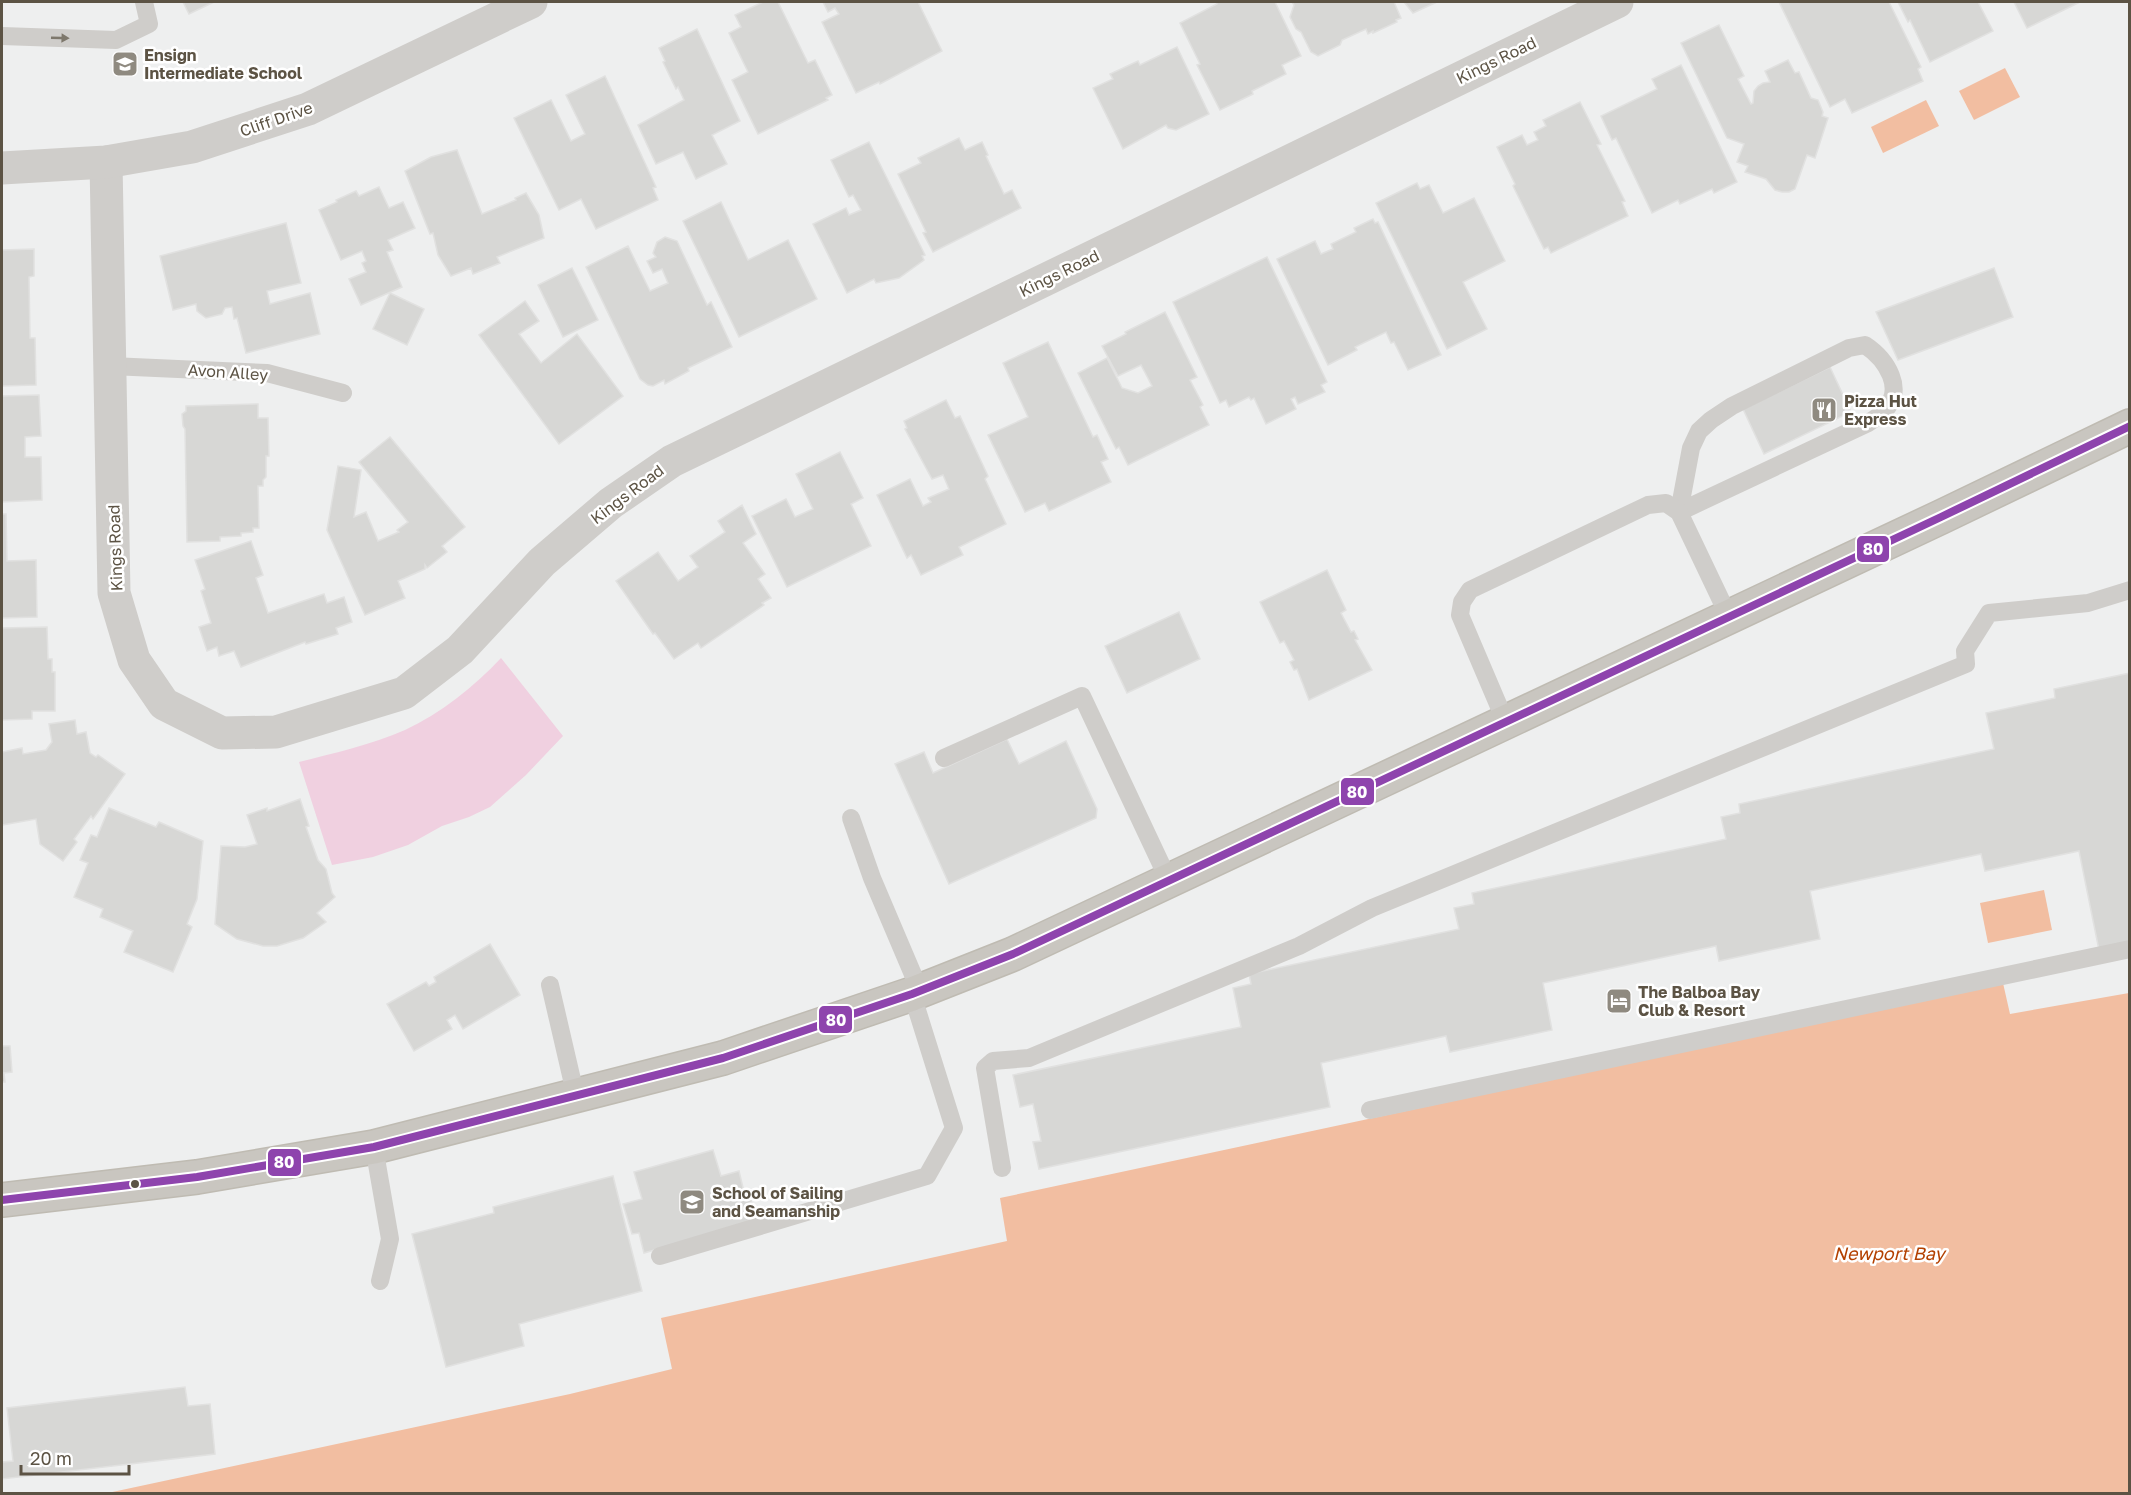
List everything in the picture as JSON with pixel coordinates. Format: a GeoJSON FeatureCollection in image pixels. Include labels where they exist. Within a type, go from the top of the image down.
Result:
{"type":"FeatureCollection","features":[{"type":"Feature","properties":{"kind":"highway"},"geometry":{"type":"LineString","coordinates":[[2,1200],[197,1177],[374,1147],[723,1058],[916,993],[1013,954],[1506,723],[2130,426]]}},
{"type":"Feature","properties":{"kind":"street","name":"Cliff Drive"},"geometry":{"type":"LineString","coordinates":[[2,168],[106,162],[192,147],[308,109],[531,2]]}},
{"type":"Feature","properties":{"kind":"street","name":"Kings Road"},"geometry":{"type":"LineString","coordinates":[[106,162],[114,593],[134,660],[164,704],[222,734],[276,732],[404,693],[460,650],[542,562],[602,510],[672,461],[1617,2]]}},
{"type":"Feature","properties":{"kind":"lane"},"geometry":{"type":"LineString","coordinates":[[2,36],[116,40],[148,24],[144,2]]}},
{"type":"Feature","properties":{"kind":"lane"},"geometry":{"type":"LineString","coordinates":[[1865,345],[1876,352],[1887,366],[1893,380],[1893,395],[1885,411],[1868,423],[1679,512],[1691,448],[1699,431],[1711,420],[1732,406],[1849,348],[1865,345]]}},
{"type":"Feature","properties":{"kind":"lane","name":"Avon Alley"},"geometry":{"type":"LineString","coordinates":[[111,366],[267,373],[343,393]]}},
{"type":"Feature","properties":{"kind":"lane"},"geometry":{"type":"LineString","coordinates":[[1506,723],[1460,615],[1462,602],[1470,590],[1648,505],[1666,503],[1679,512],[1729,617]]}},
{"type":"Feature","properties":{"kind":"lane"},"geometry":{"type":"LineString","coordinates":[[1002,1168],[985,1068],[993,1061],[1029,1058],[1299,946],[1372,908],[1966,664],[1965,651],[1989,613],[2088,603],[2130,590]]}},
{"type":"Feature","properties":{"kind":"lane"},"geometry":{"type":"LineString","coordinates":[[944,758],[1082,696],[1169,881]]}},
{"type":"Feature","properties":{"kind":"lane"},"geometry":{"type":"LineString","coordinates":[[660,1256],[927,1176],[954,1128],[916,993],[851,818]]}},
{"type":"Feature","properties":{"kind":"lane"},"geometry":{"type":"LineString","coordinates":[[1370,1110],[2130,949]]}},
{"type":"Feature","properties":{"kind":"lane"},"geometry":{"type":"LineString","coordinates":[[550,985],[576,1097]]}},
{"type":"Feature","properties":{"kind":"lane"},"geometry":{"type":"LineString","coordinates":[[374,1147],[390,1239],[380,1281]]}},
{"type":"Feature","properties":{"kind":"shaded area"},"geometry":{"type":"Polygon","coordinates":[[[501,658],[563,736],[526,775],[490,807],[442,826],[408,845],[373,857],[332,865],[299,762],[379,740],[405,730],[431,716],[456,698],[501,658]]]}},
{"type":"Feature","properties":{"kind":"water"},"geometry":{"type":"Polygon","coordinates":[[[2005,68],[2020,97],[1974,120],[1959,91],[2005,68]]]}},
{"type":"Feature","properties":{"kind":"water"},"geometry":{"type":"Polygon","coordinates":[[[1926,100],[1939,126],[1883,153],[1871,127],[1926,100]]]}},
{"type":"Feature","properties":{"kind":"water"},"geometry":{"type":"Polygon","coordinates":[[[2044,890],[2052,930],[1988,943],[1980,903],[2044,890]]]}},
{"type":"Feature","properties":{"kind":"water","name":"Newport Bay"},"geometry":{"type":"Polygon","coordinates":[[[2003,983],[2010,1014],[2129,993],[2129,1493],[103,1494],[570,1394],[672,1369],[661,1318],[1007,1241],[1000,1198],[2003,983]]]}},
{"type":"Feature","properties":{"kind":"building"},"geometry":{"type":"Polygon","coordinates":[[[183,2],[214,2],[189,14],[183,2]]]}},
{"type":"Feature","properties":{"kind":"building"},"geometry":{"type":"Polygon","coordinates":[[[763,2],[778,2],[808,63],[815,60],[832,95],[826,98],[828,100],[758,134],[732,80],[748,72],[729,33],[741,27],[735,15],[763,2]]]}},
{"type":"Feature","properties":{"kind":"building"},"geometry":{"type":"Polygon","coordinates":[[[823,2],[918,2],[942,51],[880,84],[879,82],[856,93],[822,22],[839,14],[835,8],[828,12],[823,2]]]}},
{"type":"Feature","properties":{"kind":"building"},"geometry":{"type":"Polygon","coordinates":[[[1216,2],[1275,2],[1301,56],[1282,65],[1286,74],[1220,110],[1197,65],[1200,64],[1180,23],[1217,4],[1216,2]]]}},
{"type":"Feature","properties":{"kind":"building"},"geometry":{"type":"Polygon","coordinates":[[[1292,2],[1394,2],[1401,18],[1373,33],[1373,31],[1368,34],[1366,29],[1342,40],[1340,45],[1318,56],[1311,52],[1290,17],[1294,5],[1292,2]]]}},
{"type":"Feature","properties":{"kind":"building"},"geometry":{"type":"Polygon","coordinates":[[[1404,2],[1437,2],[1413,13],[1404,2]]]}},
{"type":"Feature","properties":{"kind":"building"},"geometry":{"type":"Polygon","coordinates":[[[1779,2],[1889,2],[1921,67],[1918,69],[1923,81],[1852,113],[1845,99],[1830,107],[1779,2]]]}},
{"type":"Feature","properties":{"kind":"building"},"geometry":{"type":"Polygon","coordinates":[[[1898,2],[1978,2],[1993,31],[1930,62],[1910,20],[1908,22],[1898,2]]]}},
{"type":"Feature","properties":{"kind":"building"},"geometry":{"type":"Polygon","coordinates":[[[2014,2],[2080,2],[2027,28],[2014,2]]]}},
{"type":"Feature","properties":{"kind":"building"},"geometry":{"type":"Polygon","coordinates":[[[1719,25],[1744,76],[1738,79],[1751,104],[1754,91],[1758,86],[1770,82],[1765,71],[1788,60],[1795,73],[1799,72],[1811,98],[1818,100],[1823,112],[1822,116],[1828,118],[1815,158],[1807,155],[1795,189],[1789,192],[1775,190],[1766,179],[1745,172],[1748,166],[1737,162],[1744,144],[1727,138],[1681,43],[1719,25]]]}},
{"type":"Feature","properties":{"kind":"building"},"geometry":{"type":"Polygon","coordinates":[[[697,29],[740,121],[712,135],[727,164],[696,179],[683,152],[656,164],[638,125],[684,100],[663,62],[665,61],[659,48],[697,29]]]}},
{"type":"Feature","properties":{"kind":"building"},"geometry":{"type":"Polygon","coordinates":[[[1177,47],[1209,114],[1176,130],[1166,125],[1123,149],[1093,88],[1113,79],[1110,74],[1138,61],[1140,65],[1177,47]]]}},
{"type":"Feature","properties":{"kind":"building"},"geometry":{"type":"Polygon","coordinates":[[[1681,65],[1737,182],[1714,193],[1712,189],[1680,204],[1678,200],[1652,213],[1616,138],[1612,140],[1601,116],[1657,89],[1652,79],[1681,65]]]}},
{"type":"Feature","properties":{"kind":"building"},"geometry":{"type":"Polygon","coordinates":[[[605,76],[656,187],[653,188],[658,200],[596,229],[581,199],[559,210],[514,118],[551,100],[571,141],[585,134],[566,95],[605,76]]]}},
{"type":"Feature","properties":{"kind":"building"},"geometry":{"type":"Polygon","coordinates":[[[1580,102],[1601,144],[1597,145],[1625,201],[1622,202],[1628,216],[1551,253],[1548,247],[1544,249],[1497,147],[1522,135],[1527,145],[1538,140],[1534,132],[1546,126],[1543,120],[1580,102]]]}},
{"type":"Feature","properties":{"kind":"building"},"geometry":{"type":"Polygon","coordinates":[[[959,138],[965,150],[982,142],[1004,194],[1012,190],[1021,208],[933,252],[923,233],[926,232],[898,174],[921,163],[918,158],[959,138]]]}},
{"type":"Feature","properties":{"kind":"building"},"geometry":{"type":"Polygon","coordinates":[[[869,142],[925,255],[922,256],[924,260],[899,278],[876,283],[874,279],[847,293],[813,224],[846,208],[849,215],[861,210],[853,195],[849,197],[831,160],[869,142]]]}},
{"type":"Feature","properties":{"kind":"building"},"geometry":{"type":"Polygon","coordinates":[[[457,150],[482,214],[516,200],[515,198],[526,193],[539,215],[544,238],[497,257],[500,263],[473,274],[471,268],[451,276],[438,255],[433,233],[430,234],[405,171],[431,157],[457,150]]]}},
{"type":"Feature","properties":{"kind":"building"},"geometry":{"type":"Polygon","coordinates":[[[1417,183],[1420,189],[1429,185],[1443,213],[1474,198],[1505,261],[1463,282],[1487,329],[1447,349],[1376,203],[1417,183]]]}},
{"type":"Feature","properties":{"kind":"building"},"geometry":{"type":"Polygon","coordinates":[[[379,187],[389,208],[403,202],[415,228],[388,240],[393,250],[387,252],[402,287],[361,305],[349,279],[366,272],[362,263],[366,261],[362,251],[341,260],[319,210],[356,191],[359,196],[379,187]]]}},
{"type":"Feature","properties":{"kind":"building"},"geometry":{"type":"Polygon","coordinates":[[[721,202],[748,260],[788,240],[817,299],[739,337],[683,221],[721,202]]]}},
{"type":"Feature","properties":{"kind":"building"},"geometry":{"type":"Polygon","coordinates":[[[1373,219],[1375,223],[1378,222],[1441,355],[1408,370],[1394,342],[1391,343],[1386,332],[1355,347],[1357,350],[1328,365],[1277,259],[1315,241],[1321,254],[1333,249],[1331,244],[1356,232],[1354,228],[1373,219]]]}},
{"type":"Feature","properties":{"kind":"building"},"geometry":{"type":"Polygon","coordinates":[[[286,223],[301,283],[267,291],[270,304],[310,293],[320,334],[246,353],[232,307],[225,308],[222,314],[206,318],[197,311],[196,304],[173,310],[160,256],[286,223]]]}},
{"type":"Feature","properties":{"kind":"building"},"geometry":{"type":"Polygon","coordinates":[[[665,237],[677,241],[707,305],[711,302],[732,347],[688,368],[689,371],[665,384],[664,380],[653,386],[640,379],[586,267],[628,246],[650,291],[668,283],[662,269],[653,273],[647,261],[656,257],[653,253],[657,242],[665,237]]]}},
{"type":"Feature","properties":{"kind":"building"},"geometry":{"type":"Polygon","coordinates":[[[34,249],[34,276],[29,277],[30,338],[35,338],[36,385],[2,386],[2,250],[34,249]]]}},
{"type":"Feature","properties":{"kind":"building"},"geometry":{"type":"Polygon","coordinates":[[[1267,257],[1327,382],[1321,385],[1325,392],[1298,404],[1295,397],[1291,399],[1296,409],[1266,424],[1254,398],[1251,400],[1249,397],[1229,407],[1226,400],[1220,403],[1173,302],[1267,257]]]}},
{"type":"Feature","properties":{"kind":"building"},"geometry":{"type":"Polygon","coordinates":[[[572,268],[598,320],[563,337],[538,285],[572,268]]]}},
{"type":"Feature","properties":{"kind":"building"},"geometry":{"type":"Polygon","coordinates":[[[1994,268],[2013,317],[1898,360],[1876,312],[1994,268]]]}},
{"type":"Feature","properties":{"kind":"building"},"geometry":{"type":"Polygon","coordinates":[[[390,293],[424,309],[407,345],[373,329],[390,293]]]}},
{"type":"Feature","properties":{"kind":"building"},"geometry":{"type":"Polygon","coordinates":[[[525,301],[539,321],[519,334],[541,363],[577,334],[623,396],[559,444],[479,335],[525,301]]]}},
{"type":"Feature","properties":{"kind":"building"},"geometry":{"type":"Polygon","coordinates":[[[1165,312],[1197,377],[1190,380],[1203,405],[1200,407],[1209,425],[1128,465],[1119,447],[1116,449],[1078,373],[1107,358],[1122,388],[1138,393],[1152,386],[1141,365],[1118,376],[1102,346],[1165,312]]]}},
{"type":"Feature","properties":{"kind":"building"},"geometry":{"type":"Polygon","coordinates":[[[1048,342],[1093,437],[1097,435],[1108,459],[1101,462],[1111,482],[1049,511],[1045,503],[1025,512],[988,435],[1028,417],[1003,363],[1048,342]]]}},
{"type":"Feature","properties":{"kind":"building"},"geometry":{"type":"Polygon","coordinates":[[[1830,367],[1851,412],[1764,454],[1743,409],[1830,367]]]}},
{"type":"Feature","properties":{"kind":"building"},"geometry":{"type":"Polygon","coordinates":[[[39,395],[41,436],[25,437],[25,457],[41,457],[42,500],[2,502],[2,396],[39,395]]]}},
{"type":"Feature","properties":{"kind":"building"},"geometry":{"type":"Polygon","coordinates":[[[946,400],[955,418],[960,416],[988,476],[985,479],[1006,524],[959,547],[963,555],[921,575],[911,555],[907,558],[877,495],[910,479],[923,506],[931,502],[928,498],[949,489],[943,475],[932,479],[905,429],[907,428],[904,421],[946,400]]]}},
{"type":"Feature","properties":{"kind":"building"},"geometry":{"type":"Polygon","coordinates":[[[258,404],[258,418],[268,418],[269,456],[266,456],[266,477],[263,480],[263,486],[258,486],[259,528],[253,528],[253,532],[241,533],[241,536],[220,537],[220,541],[187,542],[185,429],[182,414],[186,411],[186,406],[258,404]]]}},
{"type":"Feature","properties":{"kind":"building"},"geometry":{"type":"Polygon","coordinates":[[[390,437],[465,527],[442,546],[447,552],[427,568],[425,565],[425,569],[398,581],[405,598],[365,615],[327,530],[338,466],[361,470],[354,517],[366,512],[378,541],[399,532],[397,530],[408,522],[359,462],[390,437]]]}},
{"type":"Feature","properties":{"kind":"building"},"geometry":{"type":"Polygon","coordinates":[[[840,452],[863,498],[851,504],[871,546],[787,587],[752,516],[786,499],[795,517],[813,509],[796,474],[840,452]]]}},
{"type":"Feature","properties":{"kind":"building"},"geometry":{"type":"Polygon","coordinates":[[[742,505],[756,534],[743,543],[765,574],[758,579],[771,598],[701,648],[698,643],[674,659],[655,633],[653,634],[616,581],[658,552],[678,581],[698,567],[690,556],[725,532],[718,521],[742,505]]]}},
{"type":"Feature","properties":{"kind":"building"},"geometry":{"type":"Polygon","coordinates":[[[2,514],[6,514],[7,561],[36,560],[37,617],[2,618],[2,514]]]}},
{"type":"Feature","properties":{"kind":"building"},"geometry":{"type":"Polygon","coordinates":[[[251,541],[263,575],[256,578],[268,613],[324,594],[327,603],[344,597],[352,622],[336,628],[338,634],[306,644],[305,642],[241,667],[234,651],[219,656],[217,647],[207,651],[199,627],[211,623],[201,591],[205,589],[195,560],[251,541]]]}},
{"type":"Feature","properties":{"kind":"building"},"geometry":{"type":"Polygon","coordinates":[[[1327,570],[1346,610],[1341,613],[1351,632],[1354,631],[1358,639],[1355,640],[1372,670],[1309,700],[1297,669],[1294,670],[1290,662],[1294,660],[1284,641],[1280,643],[1260,602],[1327,570]]]}},
{"type":"Feature","properties":{"kind":"building"},"geometry":{"type":"Polygon","coordinates":[[[1179,612],[1200,659],[1127,693],[1105,646],[1179,612]]]}},
{"type":"Feature","properties":{"kind":"building"},"geometry":{"type":"Polygon","coordinates":[[[47,627],[48,659],[52,659],[52,672],[55,672],[55,711],[32,711],[32,719],[2,720],[2,628],[47,627]]]}},
{"type":"Feature","properties":{"kind":"building"},"geometry":{"type":"Polygon","coordinates":[[[2130,673],[2130,943],[2099,950],[2079,851],[1985,871],[1981,854],[1810,891],[1820,939],[1719,961],[1716,946],[1543,983],[1552,1030],[1450,1052],[1446,1036],[1321,1063],[1330,1107],[1039,1169],[1033,1142],[1041,1141],[1033,1104],[1020,1107],[1013,1075],[1241,1027],[1233,988],[1251,984],[1249,974],[1459,929],[1454,908],[1474,904],[1472,893],[1726,839],[1721,817],[1740,813],[1739,804],[1994,749],[1986,713],[2055,698],[2054,689],[2130,673]]]}},
{"type":"Feature","properties":{"kind":"building"},"geometry":{"type":"Polygon","coordinates":[[[75,720],[77,734],[86,732],[90,753],[96,757],[98,755],[125,774],[93,819],[91,816],[74,839],[77,842],[63,861],[40,844],[36,819],[2,825],[2,752],[22,748],[23,754],[46,750],[52,742],[49,724],[75,720]]]}},
{"type":"Feature","properties":{"kind":"building"},"geometry":{"type":"Polygon","coordinates":[[[1007,739],[1019,764],[1066,741],[1097,809],[1096,818],[949,884],[895,764],[924,752],[933,773],[1007,739]]]}},
{"type":"Feature","properties":{"kind":"building"},"geometry":{"type":"Polygon","coordinates":[[[300,799],[309,826],[306,827],[318,860],[326,869],[335,897],[317,913],[326,922],[303,938],[277,946],[263,946],[237,939],[215,924],[221,846],[245,847],[257,844],[247,815],[267,808],[267,811],[300,799]]]}},
{"type":"Feature","properties":{"kind":"building"},"geometry":{"type":"Polygon","coordinates":[[[109,808],[156,827],[159,822],[203,841],[197,899],[187,924],[192,927],[173,972],[124,952],[133,931],[100,917],[103,909],[74,897],[88,863],[80,860],[91,835],[97,837],[109,808]]]}},
{"type":"Feature","properties":{"kind":"building"},"geometry":{"type":"Polygon","coordinates":[[[490,944],[520,995],[463,1029],[455,1015],[447,1020],[452,1029],[414,1051],[387,1004],[426,982],[429,986],[436,982],[434,977],[490,944]]]}},
{"type":"Feature","properties":{"kind":"building"},"geometry":{"type":"Polygon","coordinates":[[[2,1046],[10,1046],[12,1072],[4,1073],[5,1082],[2,1082],[2,1046]]]}},
{"type":"Feature","properties":{"kind":"building","name":"School of Sailing and Seamanship"},"geometry":{"type":"Polygon","coordinates":[[[713,1150],[721,1176],[739,1171],[744,1192],[748,1190],[757,1220],[644,1253],[639,1233],[632,1234],[623,1204],[642,1199],[634,1172],[713,1150]]]}},
{"type":"Feature","properties":{"kind":"building"},"geometry":{"type":"Polygon","coordinates":[[[613,1176],[642,1291],[519,1324],[524,1346],[446,1367],[412,1234],[494,1213],[493,1207],[613,1176]]]}},
{"type":"Feature","properties":{"kind":"building"},"geometry":{"type":"Polygon","coordinates":[[[185,1387],[188,1406],[210,1404],[215,1454],[2,1479],[2,1462],[13,1461],[7,1408],[185,1387]]]}},
{"type":"Feature","properties":{"kind":"transit line","name":"80"},"geometry":{"type":"LineString","coordinates":[[2,1200],[197,1177],[374,1147],[723,1058],[912,994],[1013,954],[2130,426]]}},
{"type":"Feature","properties":{"kind":"place","name":"Ensign Intermediate School"},"geometry":{"type":"Point","coordinates":[125,64]}},
{"type":"Feature","properties":{"kind":"place","name":"Pizza Hut Express"},"geometry":{"type":"Point","coordinates":[1824,410]}},
{"type":"Feature","properties":{"kind":"place","name":"The Balboa Bay Club & Resort"},"geometry":{"type":"Point","coordinates":[1619,1001]}},
{"type":"Feature","properties":{"kind":"place","name":"School of Sailing and Seamanship"},"geometry":{"type":"Point","coordinates":[692,1202]}}]}
